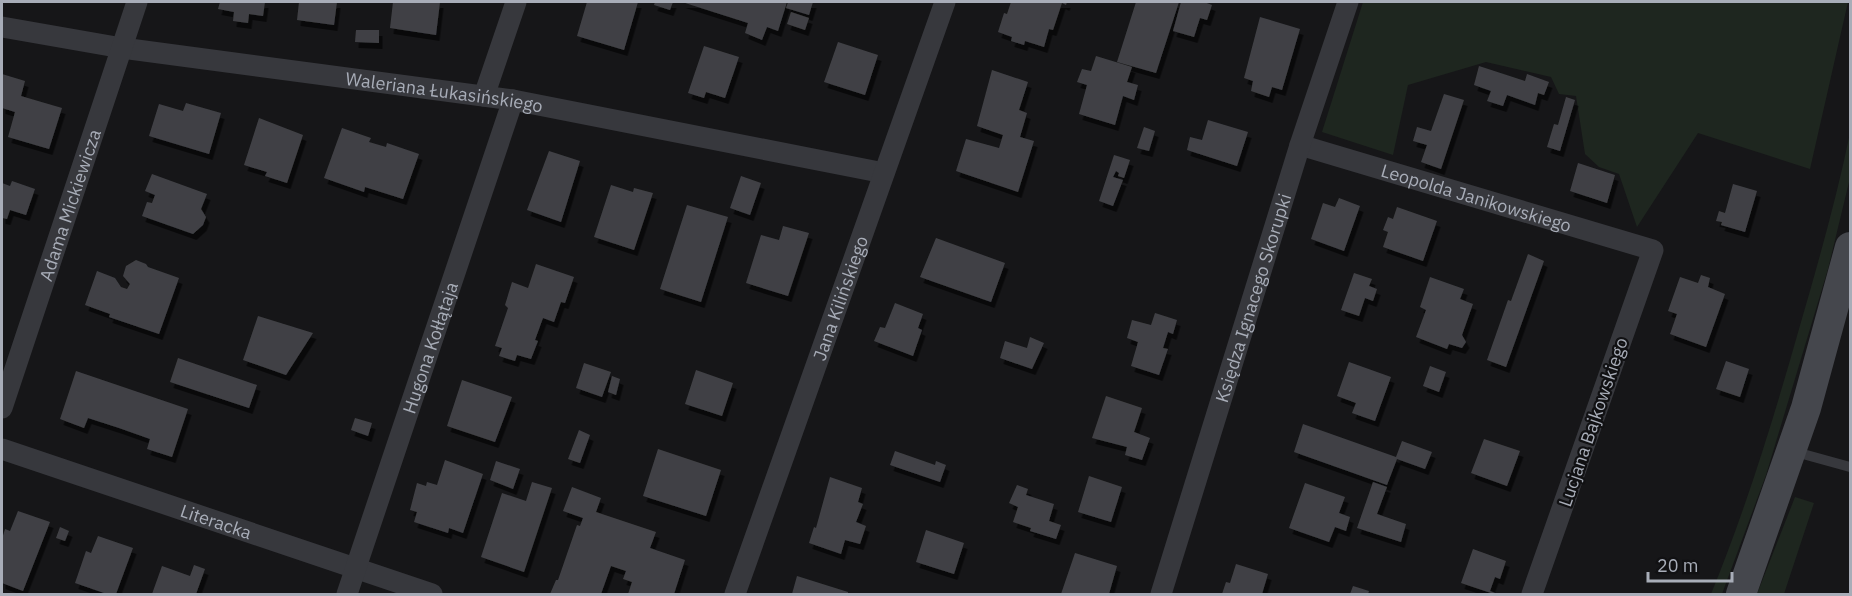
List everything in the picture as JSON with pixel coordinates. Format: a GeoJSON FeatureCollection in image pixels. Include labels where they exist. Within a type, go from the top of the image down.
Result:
{"type":"FeatureCollection","features":[{"type":"Feature","properties":{"kind":"main road"},"geometry":{"type":"LineString","coordinates":[[1741,594],[1806,408],[1851,247]]}},
{"type":"Feature","properties":{"kind":"street","name":"Adama Mickiewicza"},"geometry":{"type":"LineString","coordinates":[[2,408],[137,2]]}},
{"type":"Feature","properties":{"kind":"street"},"geometry":{"type":"LineString","coordinates":[[484,96],[516,2]]}},
{"type":"Feature","properties":{"kind":"street","name":"Jana Kilińskiego"},"geometry":{"type":"LineString","coordinates":[[735,594],[945,2]]}},
{"type":"Feature","properties":{"kind":"street","name":"Księdza Ignacego Skorupki"},"geometry":{"type":"LineString","coordinates":[[1161,594],[1300,145],[1348,2]]}},
{"type":"Feature","properties":{"kind":"street","name":"Waleriana Łukasińskiego"},"geometry":{"type":"LineString","coordinates":[[2,27],[122,48],[513,100],[884,173]]}},
{"type":"Feature","properties":{"kind":"street","name":"Hugona Kołłątaja"},"geometry":{"type":"LineString","coordinates":[[347,594],[513,100]]}},
{"type":"Feature","properties":{"kind":"street","name":"Leopolda Janikowskiego"},"geometry":{"type":"LineString","coordinates":[[1300,145],[1653,250]]}},
{"type":"Feature","properties":{"kind":"street","name":"Lucjana Bajkowskiego"},"geometry":{"type":"LineString","coordinates":[[1532,594],[1653,250]]}},
{"type":"Feature","properties":{"kind":"street","name":"Literacka"},"geometry":{"type":"LineString","coordinates":[[2,449],[432,594]]}},
{"type":"Feature","properties":{"kind":"lane"},"geometry":{"type":"LineString","coordinates":[[1792,451],[1851,467]]}},
{"type":"Feature","properties":{"kind":"shaded area"},"geometry":{"type":"Polygon","coordinates":[[[1363,2],[1848,2],[1810,169],[1698,133],[1637,227],[1619,174],[1599,167],[1585,154],[1576,96],[1559,94],[1551,77],[1486,62],[1408,85],[1393,155],[1322,132],[1363,2]]]}},
{"type":"Feature","properties":{"kind":"shaded area"},"geometry":{"type":"Polygon","coordinates":[[[1850,133],[1850,178],[1828,269],[1766,475],[1722,594],[1711,594],[1760,460],[1781,391],[1827,228],[1850,133]]]}},
{"type":"Feature","properties":{"kind":"shaded area"},"geometry":{"type":"Polygon","coordinates":[[[1795,497],[1814,503],[1784,594],[1757,594],[1795,497]]]}},
{"type":"Feature","properties":{"kind":"building"},"geometry":{"type":"Polygon","coordinates":[[[220,2],[265,2],[263,16],[249,14],[248,23],[233,21],[234,12],[218,9],[220,2]]]}},
{"type":"Feature","properties":{"kind":"building"},"geometry":{"type":"Polygon","coordinates":[[[299,2],[337,2],[334,25],[297,20],[299,2]]]}},
{"type":"Feature","properties":{"kind":"building"},"geometry":{"type":"Polygon","coordinates":[[[393,2],[440,2],[436,35],[390,28],[393,2]]]}},
{"type":"Feature","properties":{"kind":"building"},"geometry":{"type":"Polygon","coordinates":[[[587,2],[638,2],[624,50],[577,36],[587,2]]]}},
{"type":"Feature","properties":{"kind":"building"},"geometry":{"type":"Polygon","coordinates":[[[655,2],[673,2],[670,10],[654,5],[655,2]]]}},
{"type":"Feature","properties":{"kind":"building"},"geometry":{"type":"Polygon","coordinates":[[[682,2],[787,2],[778,31],[767,27],[762,40],[745,33],[748,23],[682,2]]]}},
{"type":"Feature","properties":{"kind":"building"},"geometry":{"type":"Polygon","coordinates":[[[788,2],[813,2],[809,15],[786,8],[788,2]]]}},
{"type":"Feature","properties":{"kind":"building"},"geometry":{"type":"Polygon","coordinates":[[[1011,2],[1067,2],[1066,5],[1062,3],[1053,30],[1049,29],[1044,47],[1025,41],[1024,45],[1011,41],[1012,37],[998,32],[1004,13],[1007,14],[1011,2]]]}},
{"type":"Feature","properties":{"kind":"building"},"geometry":{"type":"Polygon","coordinates":[[[1136,2],[1179,2],[1156,73],[1117,62],[1136,2]]]}},
{"type":"Feature","properties":{"kind":"building"},"geometry":{"type":"Polygon","coordinates":[[[1181,2],[1204,2],[1212,5],[1207,20],[1200,18],[1194,37],[1173,31],[1181,2]]]}},
{"type":"Feature","properties":{"kind":"building"},"geometry":{"type":"Polygon","coordinates":[[[791,12],[809,18],[805,30],[787,24],[791,12]]]}},
{"type":"Feature","properties":{"kind":"building"},"geometry":{"type":"Polygon","coordinates":[[[1260,17],[1300,29],[1282,90],[1272,87],[1269,97],[1251,91],[1253,81],[1244,78],[1260,17]]]}},
{"type":"Feature","properties":{"kind":"building"},"geometry":{"type":"Polygon","coordinates":[[[356,30],[379,30],[379,43],[355,42],[356,30]]]}},
{"type":"Feature","properties":{"kind":"building"},"geometry":{"type":"Polygon","coordinates":[[[838,42],[878,55],[865,95],[824,82],[838,42]]]}},
{"type":"Feature","properties":{"kind":"building"},"geometry":{"type":"Polygon","coordinates":[[[704,46],[739,57],[725,98],[706,92],[704,98],[688,93],[704,46]]]}},
{"type":"Feature","properties":{"kind":"building"},"geometry":{"type":"Polygon","coordinates":[[[1096,56],[1132,67],[1127,82],[1138,85],[1134,100],[1123,96],[1115,125],[1079,114],[1087,85],[1077,82],[1082,69],[1091,71],[1096,56]]]}},
{"type":"Feature","properties":{"kind":"building"},"geometry":{"type":"Polygon","coordinates":[[[1479,66],[1525,81],[1527,74],[1549,82],[1544,95],[1538,93],[1535,105],[1507,95],[1503,106],[1487,101],[1491,91],[1474,85],[1479,66]]]}},
{"type":"Feature","properties":{"kind":"building"},"geometry":{"type":"Polygon","coordinates":[[[992,70],[1028,82],[1019,110],[1027,113],[1020,137],[1034,141],[1018,192],[956,171],[966,139],[999,148],[1003,135],[977,126],[992,70]]]}},
{"type":"Feature","properties":{"kind":"building"},"geometry":{"type":"Polygon","coordinates":[[[2,74],[25,81],[21,96],[62,108],[49,149],[8,137],[15,112],[2,108],[2,74]]]}},
{"type":"Feature","properties":{"kind":"building"},"geometry":{"type":"Polygon","coordinates":[[[1444,94],[1464,100],[1441,169],[1421,162],[1427,145],[1413,141],[1417,127],[1431,131],[1444,94]]]}},
{"type":"Feature","properties":{"kind":"building"},"geometry":{"type":"Polygon","coordinates":[[[1566,97],[1575,100],[1560,151],[1547,147],[1554,124],[1558,125],[1566,97]]]}},
{"type":"Feature","properties":{"kind":"building"},"geometry":{"type":"Polygon","coordinates":[[[186,103],[221,113],[209,154],[149,136],[159,104],[183,111],[186,103]]]}},
{"type":"Feature","properties":{"kind":"building"},"geometry":{"type":"Polygon","coordinates":[[[259,118],[303,135],[287,183],[265,176],[267,172],[244,165],[259,118]]]}},
{"type":"Feature","properties":{"kind":"building"},"geometry":{"type":"Polygon","coordinates":[[[1208,120],[1248,132],[1237,166],[1187,150],[1190,137],[1202,140],[1208,120]]]}},
{"type":"Feature","properties":{"kind":"building"},"geometry":{"type":"Polygon","coordinates":[[[1144,127],[1155,131],[1149,151],[1137,148],[1144,127]]]}},
{"type":"Feature","properties":{"kind":"building"},"geometry":{"type":"Polygon","coordinates":[[[342,128],[371,138],[369,142],[386,147],[387,143],[419,154],[403,199],[365,187],[364,192],[324,178],[342,128]]]}},
{"type":"Feature","properties":{"kind":"building"},"geometry":{"type":"Polygon","coordinates":[[[549,151],[580,161],[561,222],[527,210],[549,151]]]}},
{"type":"Feature","properties":{"kind":"building"},"geometry":{"type":"Polygon","coordinates":[[[1114,155],[1130,160],[1124,178],[1118,176],[1119,173],[1116,171],[1113,177],[1123,180],[1113,206],[1099,201],[1114,155]]]}},
{"type":"Feature","properties":{"kind":"building"},"geometry":{"type":"Polygon","coordinates":[[[1578,163],[1615,175],[1607,203],[1570,191],[1578,163]]]}},
{"type":"Feature","properties":{"kind":"building"},"geometry":{"type":"Polygon","coordinates":[[[152,174],[207,194],[201,209],[206,217],[203,225],[193,234],[142,216],[147,202],[152,203],[155,195],[145,191],[152,174]]]}},
{"type":"Feature","properties":{"kind":"building"},"geometry":{"type":"Polygon","coordinates":[[[741,176],[761,183],[750,215],[730,208],[741,176]]]}},
{"type":"Feature","properties":{"kind":"building"},"geometry":{"type":"Polygon","coordinates":[[[12,181],[35,189],[26,215],[10,210],[7,219],[2,218],[2,183],[10,186],[12,181]]]}},
{"type":"Feature","properties":{"kind":"building"},"geometry":{"type":"Polygon","coordinates":[[[1733,184],[1757,191],[1745,232],[1721,225],[1722,222],[1716,221],[1719,211],[1725,213],[1733,184]]]}},
{"type":"Feature","properties":{"kind":"building"},"geometry":{"type":"Polygon","coordinates":[[[611,185],[633,192],[634,188],[653,193],[634,250],[594,237],[611,185]]]}},
{"type":"Feature","properties":{"kind":"building"},"geometry":{"type":"Polygon","coordinates":[[[1339,198],[1360,206],[1344,251],[1311,239],[1323,203],[1335,207],[1339,198]]]}},
{"type":"Feature","properties":{"kind":"building"},"geometry":{"type":"Polygon","coordinates":[[[687,205],[728,217],[701,302],[660,289],[687,205]]]}},
{"type":"Feature","properties":{"kind":"building"},"geometry":{"type":"Polygon","coordinates":[[[1397,207],[1437,221],[1423,261],[1383,247],[1388,232],[1383,230],[1388,217],[1393,219],[1397,207]]]}},
{"type":"Feature","properties":{"kind":"building"},"geometry":{"type":"Polygon","coordinates":[[[783,226],[809,233],[788,296],[746,283],[761,235],[779,240],[783,226]]]}},
{"type":"Feature","properties":{"kind":"building"},"geometry":{"type":"Polygon","coordinates":[[[936,238],[1005,263],[991,302],[920,277],[936,238]]]}},
{"type":"Feature","properties":{"kind":"building"},"geometry":{"type":"Polygon","coordinates":[[[1528,254],[1544,261],[1506,367],[1487,360],[1508,300],[1511,301],[1528,254]]]}},
{"type":"Feature","properties":{"kind":"building"},"geometry":{"type":"Polygon","coordinates":[[[136,260],[148,267],[179,278],[159,334],[109,317],[110,314],[85,305],[97,271],[115,278],[121,287],[127,289],[130,284],[123,276],[126,266],[136,260]]]}},
{"type":"Feature","properties":{"kind":"building"},"geometry":{"type":"Polygon","coordinates":[[[536,264],[574,277],[565,303],[561,302],[554,322],[543,318],[531,359],[517,355],[515,361],[499,356],[502,348],[495,346],[508,308],[505,305],[512,282],[528,288],[536,264]]]}},
{"type":"Feature","properties":{"kind":"building"},"geometry":{"type":"Polygon","coordinates":[[[1354,273],[1372,279],[1369,286],[1377,289],[1373,301],[1365,298],[1359,316],[1341,310],[1354,273]]]}},
{"type":"Feature","properties":{"kind":"building"},"geometry":{"type":"Polygon","coordinates":[[[1701,275],[1710,278],[1708,287],[1725,294],[1706,347],[1670,334],[1677,314],[1668,311],[1680,277],[1698,283],[1701,275]]]}},
{"type":"Feature","properties":{"kind":"building"},"geometry":{"type":"Polygon","coordinates":[[[1430,277],[1464,289],[1460,299],[1473,304],[1462,335],[1466,342],[1462,348],[1449,344],[1447,349],[1416,337],[1426,310],[1420,307],[1430,277]]]}},
{"type":"Feature","properties":{"kind":"building"},"geometry":{"type":"Polygon","coordinates":[[[895,303],[923,314],[918,328],[922,330],[913,356],[874,341],[880,327],[885,328],[895,303]]]}},
{"type":"Feature","properties":{"kind":"building"},"geometry":{"type":"Polygon","coordinates":[[[1155,313],[1177,320],[1173,334],[1168,332],[1163,348],[1168,349],[1159,375],[1131,366],[1138,342],[1127,338],[1132,320],[1151,325],[1155,313]]]}},
{"type":"Feature","properties":{"kind":"building"},"geometry":{"type":"Polygon","coordinates":[[[258,316],[313,333],[286,375],[243,360],[258,316]]]}},
{"type":"Feature","properties":{"kind":"building"},"geometry":{"type":"Polygon","coordinates":[[[1030,337],[1044,343],[1032,369],[1000,358],[1005,341],[1027,348],[1030,337]]]}},
{"type":"Feature","properties":{"kind":"building"},"geometry":{"type":"Polygon","coordinates":[[[178,358],[257,385],[249,408],[170,382],[178,358]]]}},
{"type":"Feature","properties":{"kind":"building"},"geometry":{"type":"Polygon","coordinates":[[[1726,361],[1749,369],[1740,397],[1716,389],[1726,361]]]}},
{"type":"Feature","properties":{"kind":"building"},"geometry":{"type":"Polygon","coordinates":[[[1349,362],[1391,377],[1375,421],[1352,413],[1356,403],[1337,396],[1349,362]]]}},
{"type":"Feature","properties":{"kind":"building"},"geometry":{"type":"Polygon","coordinates":[[[584,363],[611,372],[602,397],[576,388],[584,363]]]}},
{"type":"Feature","properties":{"kind":"building"},"geometry":{"type":"Polygon","coordinates":[[[1430,366],[1446,372],[1439,392],[1423,386],[1430,366]]]}},
{"type":"Feature","properties":{"kind":"building"},"geometry":{"type":"Polygon","coordinates":[[[696,370],[733,383],[722,416],[685,404],[696,370]]]}},
{"type":"Feature","properties":{"kind":"building"},"geometry":{"type":"Polygon","coordinates":[[[76,371],[188,409],[172,457],[147,449],[150,439],[119,428],[88,418],[84,428],[60,419],[76,371]]]}},
{"type":"Feature","properties":{"kind":"building"},"geometry":{"type":"Polygon","coordinates":[[[612,376],[620,379],[616,395],[608,392],[612,376]]]}},
{"type":"Feature","properties":{"kind":"building"},"geometry":{"type":"Polygon","coordinates":[[[462,380],[512,397],[495,442],[447,426],[462,380]]]}},
{"type":"Feature","properties":{"kind":"building"},"geometry":{"type":"Polygon","coordinates":[[[1106,396],[1142,408],[1134,432],[1150,438],[1142,460],[1125,455],[1127,447],[1092,438],[1106,396]]]}},
{"type":"Feature","properties":{"kind":"building"},"geometry":{"type":"Polygon","coordinates":[[[355,418],[372,423],[368,436],[351,430],[355,418]]]}},
{"type":"Feature","properties":{"kind":"building"},"geometry":{"type":"Polygon","coordinates":[[[1303,424],[1396,457],[1402,441],[1432,452],[1425,469],[1397,459],[1387,485],[1294,452],[1303,424]]]}},
{"type":"Feature","properties":{"kind":"building"},"geometry":{"type":"Polygon","coordinates":[[[579,430],[590,435],[580,463],[568,459],[579,430]]]}},
{"type":"Feature","properties":{"kind":"building"},"geometry":{"type":"Polygon","coordinates":[[[1484,439],[1520,451],[1507,486],[1471,473],[1484,439]]]}},
{"type":"Feature","properties":{"kind":"building"},"geometry":{"type":"Polygon","coordinates":[[[658,449],[721,470],[706,516],[643,496],[658,449]]]}},
{"type":"Feature","properties":{"kind":"building"},"geometry":{"type":"Polygon","coordinates":[[[895,451],[935,465],[936,461],[946,465],[940,482],[890,465],[895,451]]]}},
{"type":"Feature","properties":{"kind":"building"},"geometry":{"type":"Polygon","coordinates":[[[445,460],[483,474],[463,533],[449,528],[448,533],[414,522],[417,512],[410,510],[417,483],[426,486],[427,482],[437,485],[445,460]]]}},
{"type":"Feature","properties":{"kind":"building"},"geometry":{"type":"Polygon","coordinates":[[[496,461],[520,469],[513,489],[490,480],[496,461]]]}},
{"type":"Feature","properties":{"kind":"building"},"geometry":{"type":"Polygon","coordinates":[[[1089,476],[1122,487],[1111,522],[1078,512],[1089,476]]]}},
{"type":"Feature","properties":{"kind":"building"},"geometry":{"type":"Polygon","coordinates":[[[830,477],[862,488],[858,502],[863,504],[856,522],[866,526],[860,544],[845,540],[841,554],[809,543],[814,527],[816,528],[830,477]]]}},
{"type":"Feature","properties":{"kind":"building"},"geometry":{"type":"Polygon","coordinates":[[[532,482],[552,488],[524,572],[481,557],[502,493],[526,501],[532,482]]]}},
{"type":"Feature","properties":{"kind":"building"},"geometry":{"type":"Polygon","coordinates":[[[1373,482],[1387,487],[1377,514],[1406,524],[1401,542],[1357,528],[1373,482]]]}},
{"type":"Feature","properties":{"kind":"building"},"geometry":{"type":"Polygon","coordinates":[[[1305,483],[1345,497],[1339,513],[1350,517],[1346,531],[1335,527],[1329,542],[1289,528],[1305,483]]]}},
{"type":"Feature","properties":{"kind":"building"},"geometry":{"type":"Polygon","coordinates":[[[1017,485],[1028,489],[1026,495],[1054,504],[1049,521],[1061,525],[1056,539],[1030,531],[1031,528],[1013,522],[1018,507],[1009,503],[1017,485]]]}},
{"type":"Feature","properties":{"kind":"building"},"geometry":{"type":"Polygon","coordinates":[[[572,487],[601,498],[596,512],[656,532],[650,548],[685,560],[674,594],[628,594],[632,582],[623,579],[626,571],[611,566],[601,594],[550,594],[558,580],[577,525],[580,526],[583,518],[563,511],[572,487]]]}},
{"type":"Feature","properties":{"kind":"building"},"geometry":{"type":"Polygon","coordinates":[[[18,511],[50,522],[23,591],[2,583],[2,539],[5,529],[10,531],[18,511]]]}},
{"type":"Feature","properties":{"kind":"building"},"geometry":{"type":"Polygon","coordinates":[[[60,527],[69,531],[65,541],[56,538],[60,527]]]}},
{"type":"Feature","properties":{"kind":"building"},"geometry":{"type":"Polygon","coordinates":[[[926,530],[964,543],[954,574],[916,562],[926,530]]]}},
{"type":"Feature","properties":{"kind":"building"},"geometry":{"type":"Polygon","coordinates":[[[98,536],[133,548],[116,594],[107,594],[75,583],[86,551],[91,553],[98,536]]]}},
{"type":"Feature","properties":{"kind":"building"},"geometry":{"type":"Polygon","coordinates":[[[1473,549],[1506,561],[1500,579],[1495,577],[1490,591],[1494,594],[1461,583],[1473,549]]]}},
{"type":"Feature","properties":{"kind":"building"},"geometry":{"type":"Polygon","coordinates":[[[1075,553],[1117,566],[1109,594],[1061,594],[1075,553]]]}},
{"type":"Feature","properties":{"kind":"building"},"geometry":{"type":"Polygon","coordinates":[[[1236,564],[1268,574],[1262,594],[1222,594],[1226,582],[1230,583],[1236,564]]]}},
{"type":"Feature","properties":{"kind":"building"},"geometry":{"type":"Polygon","coordinates":[[[194,565],[205,569],[196,594],[152,594],[162,566],[190,576],[194,565]]]}},
{"type":"Feature","properties":{"kind":"building"},"geometry":{"type":"Polygon","coordinates":[[[797,576],[848,592],[848,594],[792,594],[797,576]]]}},
{"type":"Feature","properties":{"kind":"building"},"geometry":{"type":"Polygon","coordinates":[[[1353,586],[1369,591],[1368,594],[1350,594],[1353,586]]]}}]}
